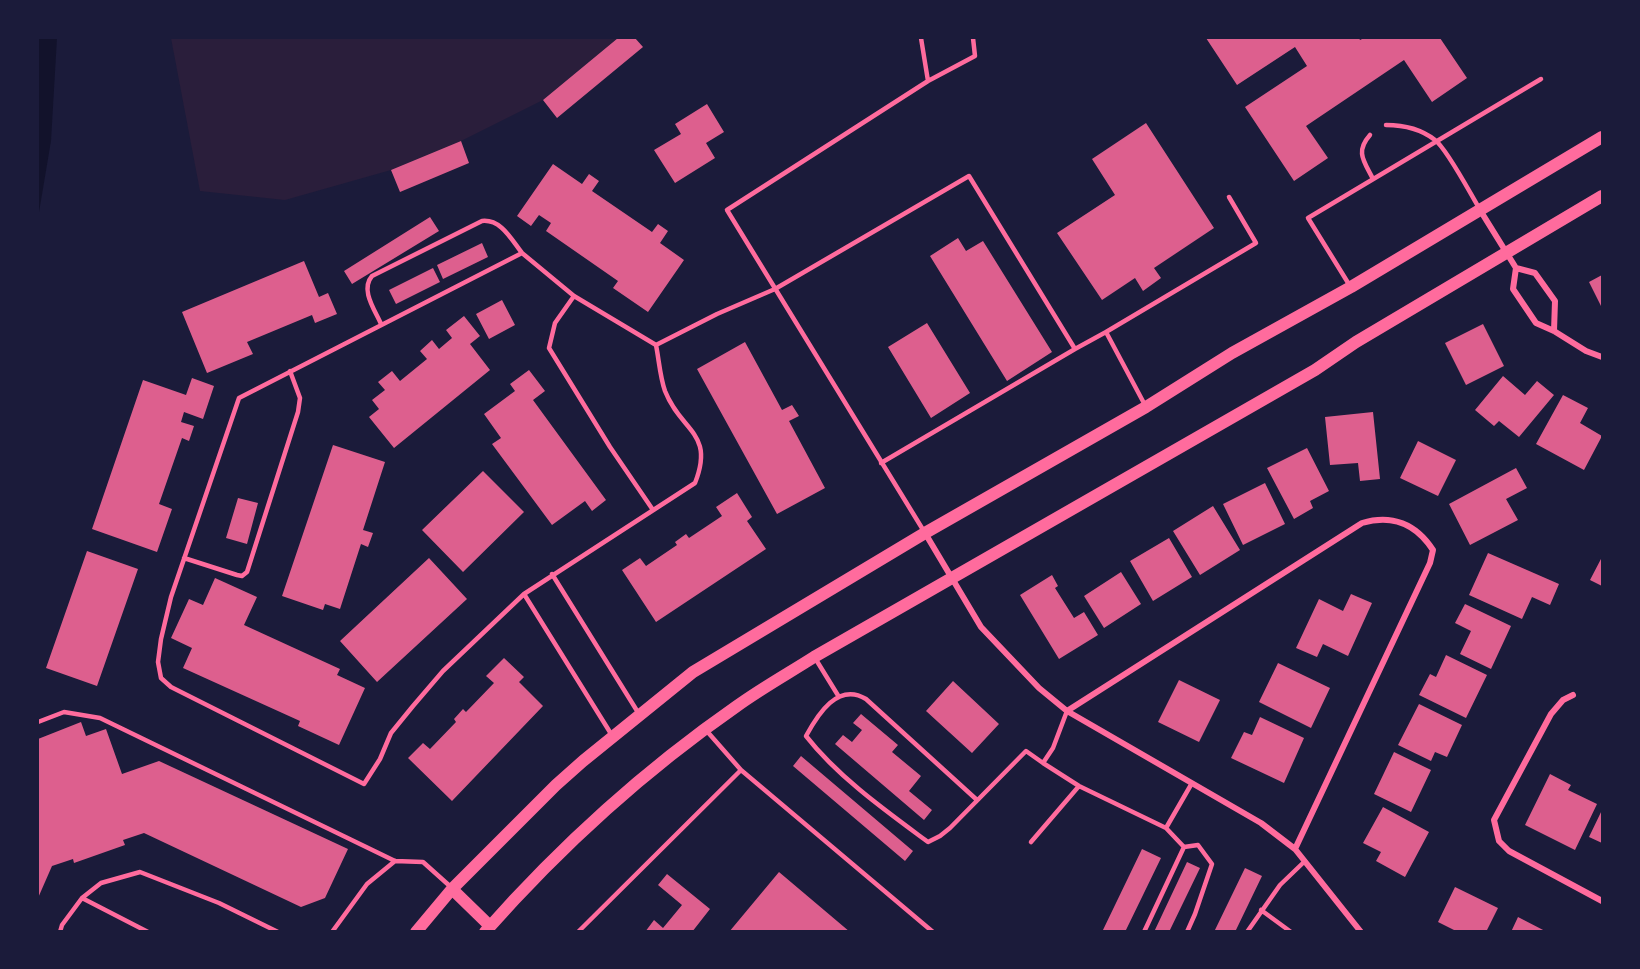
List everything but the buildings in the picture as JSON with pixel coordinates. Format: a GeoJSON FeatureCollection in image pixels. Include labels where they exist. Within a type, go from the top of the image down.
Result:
{"type":"FeatureCollection","features":[{"type":"Feature","properties":{"kind":"main road"},"geometry":{"type":"LineString","coordinates":[[416,932],[452,889],[556,785],[639,715],[708,662],[925,533],[1146,406],[1232,353],[1351,287],[1602,137]]}},
{"type":"Feature","properties":{"kind":"main road"},"geometry":{"type":"LineString","coordinates":[[452,889],[490,930],[604,811],[738,705],[814,657],[1315,370],[1356,342],[1602,196]]}},
{"type":"Feature","properties":{"kind":"street"},"geometry":{"type":"LineString","coordinates":[[1480,210],[1516,268],[1513,289],[1536,323],[1554,331],[1586,351],[1602,357]]}},
{"type":"Feature","properties":{"kind":"street"},"geometry":{"type":"LineString","coordinates":[[1516,268],[1535,273],[1556,301],[1554,331]]}},
{"type":"Feature","properties":{"kind":"street"},"geometry":{"type":"LineString","coordinates":[[1067,711],[1362,523],[1387,518],[1409,526],[1427,540],[1433,550],[1432,556],[1295,849]]}},
{"type":"Feature","properties":{"kind":"street"},"geometry":{"type":"LineString","coordinates":[[925,533],[981,627],[1039,688],[1067,711],[1262,823],[1295,849],[1362,932]]}},
{"type":"Feature","properties":{"kind":"street"},"geometry":{"type":"LineString","coordinates":[[1574,695],[1563,700],[1551,714],[1494,820],[1499,842],[1509,851],[1602,901]]}},
{"type":"Feature","properties":{"kind":"lane"},"geometry":{"type":"LineString","coordinates":[[921,38],[928,81]]}},
{"type":"Feature","properties":{"kind":"lane"},"geometry":{"type":"LineString","coordinates":[[925,533],[728,210],[928,81],[975,56],[973,38]]}},
{"type":"Feature","properties":{"kind":"lane"},"geometry":{"type":"LineString","coordinates":[[1351,287],[1308,218],[1541,79]]}},
{"type":"Feature","properties":{"kind":"lane"},"geometry":{"type":"LineString","coordinates":[[1386,125],[1412,128],[1436,140],[1480,210]]}},
{"type":"Feature","properties":{"kind":"lane"},"geometry":{"type":"LineString","coordinates":[[1370,135],[1363,142],[1361,152],[1373,179]]}},
{"type":"Feature","properties":{"kind":"lane"},"geometry":{"type":"LineString","coordinates":[[656,345],[717,314],[775,290],[969,176],[1075,349]]}},
{"type":"Feature","properties":{"kind":"lane"},"geometry":{"type":"LineString","coordinates":[[881,463],[1256,243],[1229,197]]}},
{"type":"Feature","properties":{"kind":"lane"},"geometry":{"type":"LineString","coordinates":[[381,324],[366,287],[369,279],[488,220],[498,224],[522,253],[574,296],[656,345],[665,391],[678,417],[693,431],[702,449],[701,468],[695,483],[524,594],[443,671],[391,733],[380,759],[364,784],[171,687],[161,678],[158,662],[171,597],[239,398],[522,253]]}},
{"type":"Feature","properties":{"kind":"lane"},"geometry":{"type":"LineString","coordinates":[[574,296],[555,323],[549,348],[610,447],[653,510]]}},
{"type":"Feature","properties":{"kind":"lane"},"geometry":{"type":"LineString","coordinates":[[1106,332],[1146,406]]}},
{"type":"Feature","properties":{"kind":"lane"},"geometry":{"type":"LineString","coordinates":[[184,558],[237,575],[242,576],[247,572],[298,412],[300,398],[290,371]]}},
{"type":"Feature","properties":{"kind":"lane"},"geometry":{"type":"LineString","coordinates":[[552,574],[639,715]]}},
{"type":"Feature","properties":{"kind":"lane"},"geometry":{"type":"LineString","coordinates":[[524,594],[613,737]]}},
{"type":"Feature","properties":{"kind":"lane"},"geometry":{"type":"LineString","coordinates":[[814,657],[840,697]]}},
{"type":"Feature","properties":{"kind":"lane"},"geometry":{"type":"LineString","coordinates":[[977,800],[858,694],[846,694],[840,697],[817,716],[806,736],[819,753],[891,815],[928,842],[950,828],[1026,751],[1079,786],[1166,828],[1184,847]]}},
{"type":"Feature","properties":{"kind":"lane"},"geometry":{"type":"LineString","coordinates":[[1042,763],[1053,748],[1067,711]]}},
{"type":"Feature","properties":{"kind":"lane"},"geometry":{"type":"LineString","coordinates":[[38,722],[64,712],[100,718],[395,861],[423,862],[452,889]]}},
{"type":"Feature","properties":{"kind":"lane"},"geometry":{"type":"LineString","coordinates":[[705,729],[741,770],[933,932]]}},
{"type":"Feature","properties":{"kind":"lane"},"geometry":{"type":"LineString","coordinates":[[578,932],[741,770]]}},
{"type":"Feature","properties":{"kind":"lane"},"geometry":{"type":"LineString","coordinates":[[1166,828],[1192,783]]}},
{"type":"Feature","properties":{"kind":"lane"},"geometry":{"type":"LineString","coordinates":[[1031,842],[1079,786]]}},
{"type":"Feature","properties":{"kind":"lane"},"geometry":{"type":"LineString","coordinates":[[1184,847],[1198,845],[1212,864],[1187,932]]}},
{"type":"Feature","properties":{"kind":"lane"},"geometry":{"type":"LineString","coordinates":[[1144,932],[1184,847]]}},
{"type":"Feature","properties":{"kind":"lane"},"geometry":{"type":"LineString","coordinates":[[332,932],[367,884],[395,861]]}},
{"type":"Feature","properties":{"kind":"lane"},"geometry":{"type":"LineString","coordinates":[[1247,932],[1280,885],[1305,861]]}},
{"type":"Feature","properties":{"kind":"lane"},"geometry":{"type":"LineString","coordinates":[[60,932],[62,925],[82,898],[101,883],[140,872],[219,903],[278,932]]}},
{"type":"Feature","properties":{"kind":"lane"},"geometry":{"type":"LineString","coordinates":[[82,898],[148,932]]}},
{"type":"Feature","properties":{"kind":"lane"},"geometry":{"type":"LineString","coordinates":[[1261,909],[1291,932]]}},
{"type":"Feature","properties":{"kind":"shaded area"},"geometry":{"type":"Polygon","coordinates":[[[38,38],[57,38],[51,141],[38,218],[38,38]]]}},
{"type":"Feature","properties":{"kind":"shaded area"},"geometry":{"type":"Polygon","coordinates":[[[171,38],[618,38],[543,100],[461,141],[391,170],[285,200],[200,191],[171,38]]]}}]}
